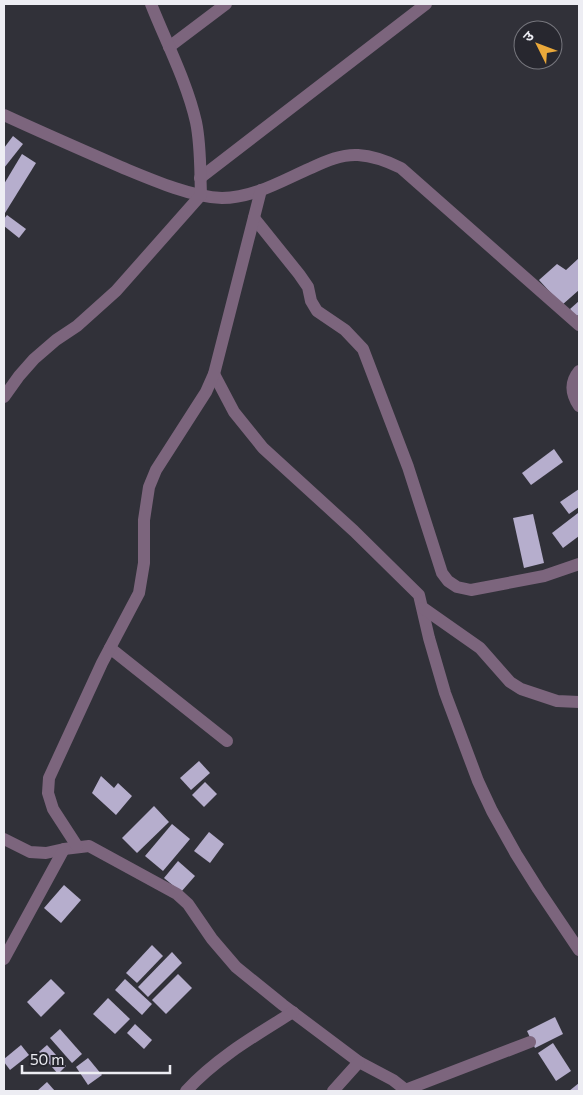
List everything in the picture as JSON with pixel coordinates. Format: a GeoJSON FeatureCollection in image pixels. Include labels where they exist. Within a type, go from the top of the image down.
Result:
{"type":"FeatureCollection","features":[{"type":"Feature","properties":{"kind":"street"},"geometry":{"type":"LineString","coordinates":[[4,397],[34,358],[77,326],[116,291],[201,195],[200,146],[196,120],[151,4]]}},
{"type":"Feature","properties":{"kind":"street"},"geometry":{"type":"LineString","coordinates":[[169,47],[226,4]]}},
{"type":"Feature","properties":{"kind":"street"},"geometry":{"type":"LineString","coordinates":[[200,178],[426,4]]}},
{"type":"Feature","properties":{"kind":"street"},"geometry":{"type":"LineString","coordinates":[[4,115],[156,182],[201,195],[222,198],[235,197],[261,190],[329,160],[345,156],[356,154],[390,162],[401,168],[579,325]]}},
{"type":"Feature","properties":{"kind":"street"},"geometry":{"type":"LineString","coordinates":[[77,846],[53,809],[48,794],[49,778],[110,648],[136,598],[142,580],[144,563],[144,520],[149,487],[156,470],[206,392],[214,374],[261,190]]}},
{"type":"Feature","properties":{"kind":"street"},"geometry":{"type":"LineString","coordinates":[[254,218],[300,274],[308,287],[311,301],[317,311],[345,330],[363,350],[408,467],[442,573],[448,581],[458,587],[472,590],[544,576],[579,564]]}},
{"type":"Feature","properties":{"kind":"street"},"geometry":{"type":"LineString","coordinates":[[579,371],[572,379],[572,386],[573,394],[579,406]]}},
{"type":"Feature","properties":{"kind":"street"},"geometry":{"type":"LineString","coordinates":[[214,374],[234,412],[263,448],[354,531],[419,595],[445,693],[478,781],[492,811],[538,889],[579,950]]}},
{"type":"Feature","properties":{"kind":"street"},"geometry":{"type":"LineString","coordinates":[[423,608],[480,648],[510,682],[521,689],[558,701],[578,703]]}},
{"type":"Feature","properties":{"kind":"street"},"geometry":{"type":"LineString","coordinates":[[110,648],[227,741]]}},
{"type":"Feature","properties":{"kind":"street"},"geometry":{"type":"LineString","coordinates":[[4,839],[30,852],[46,853],[64,848],[89,846],[178,894],[188,904],[212,940],[236,967],[359,1062],[393,1080],[406,1090],[530,1042]]}},
{"type":"Feature","properties":{"kind":"street"},"geometry":{"type":"LineString","coordinates":[[4,958],[64,848]]}},
{"type":"Feature","properties":{"kind":"street"},"geometry":{"type":"LineString","coordinates":[[186,1091],[228,1052],[293,1012]]}},
{"type":"Feature","properties":{"kind":"street"},"geometry":{"type":"LineString","coordinates":[[333,1091],[359,1062]]}},
{"type":"Feature","properties":{"kind":"building"},"geometry":{"type":"Polygon","coordinates":[[[13,136],[23,144],[4,168],[4,148],[13,136]]]}},
{"type":"Feature","properties":{"kind":"building"},"geometry":{"type":"Polygon","coordinates":[[[22,154],[36,163],[5,213],[4,184],[22,154]]]}},
{"type":"Feature","properties":{"kind":"building"},"geometry":{"type":"Polygon","coordinates":[[[7,215],[26,229],[19,238],[4,226],[4,219],[7,215]]]}},
{"type":"Feature","properties":{"kind":"building"},"geometry":{"type":"Polygon","coordinates":[[[579,258],[579,290],[562,305],[539,280],[557,264],[566,270],[579,258]]]}},
{"type":"Feature","properties":{"kind":"building"},"geometry":{"type":"Polygon","coordinates":[[[579,301],[579,314],[576,317],[570,309],[579,301]]]}},
{"type":"Feature","properties":{"kind":"building"},"geometry":{"type":"Polygon","coordinates":[[[554,449],[563,462],[531,485],[522,473],[554,449]]]}},
{"type":"Feature","properties":{"kind":"building"},"geometry":{"type":"Polygon","coordinates":[[[579,489],[579,507],[569,514],[560,502],[579,489]]]}},
{"type":"Feature","properties":{"kind":"building"},"geometry":{"type":"Polygon","coordinates":[[[578,513],[579,536],[563,548],[552,533],[578,513]]]}},
{"type":"Feature","properties":{"kind":"building"},"geometry":{"type":"Polygon","coordinates":[[[533,514],[544,563],[524,568],[513,518],[533,514]]]}},
{"type":"Feature","properties":{"kind":"building"},"geometry":{"type":"Polygon","coordinates":[[[199,761],[210,773],[191,790],[180,778],[199,761]]]}},
{"type":"Feature","properties":{"kind":"building"},"geometry":{"type":"Polygon","coordinates":[[[101,776],[114,788],[118,783],[132,796],[116,815],[92,793],[101,776]]]}},
{"type":"Feature","properties":{"kind":"building"},"geometry":{"type":"Polygon","coordinates":[[[205,782],[217,794],[204,807],[192,795],[205,782]]]}},
{"type":"Feature","properties":{"kind":"building"},"geometry":{"type":"Polygon","coordinates":[[[154,806],[169,822],[137,853],[122,838],[154,806]]]}},
{"type":"Feature","properties":{"kind":"building"},"geometry":{"type":"Polygon","coordinates":[[[172,824],[190,839],[163,871],[145,856],[172,824]]]}},
{"type":"Feature","properties":{"kind":"building"},"geometry":{"type":"Polygon","coordinates":[[[209,832],[224,844],[210,863],[194,851],[209,832]]]}},
{"type":"Feature","properties":{"kind":"building"},"geometry":{"type":"Polygon","coordinates":[[[178,861],[195,876],[181,892],[164,878],[178,861]]]}},
{"type":"Feature","properties":{"kind":"building"},"geometry":{"type":"Polygon","coordinates":[[[64,885],[81,900],[61,923],[44,908],[64,885]]]}},
{"type":"Feature","properties":{"kind":"building"},"geometry":{"type":"Polygon","coordinates":[[[152,945],[163,956],[137,983],[126,973],[152,945]]]}},
{"type":"Feature","properties":{"kind":"building"},"geometry":{"type":"Polygon","coordinates":[[[172,952],[182,963],[148,997],[138,987],[172,952]]]}},
{"type":"Feature","properties":{"kind":"building"},"geometry":{"type":"Polygon","coordinates":[[[178,974],[192,988],[166,1014],[152,1000],[178,974]]]}},
{"type":"Feature","properties":{"kind":"building"},"geometry":{"type":"Polygon","coordinates":[[[51,979],[65,993],[41,1017],[27,1002],[51,979]]]}},
{"type":"Feature","properties":{"kind":"building"},"geometry":{"type":"Polygon","coordinates":[[[125,979],[152,1004],[142,1015],[115,990],[125,979]]]}},
{"type":"Feature","properties":{"kind":"building"},"geometry":{"type":"Polygon","coordinates":[[[108,998],[130,1019],[115,1034],[93,1014],[108,998]]]}},
{"type":"Feature","properties":{"kind":"building"},"geometry":{"type":"Polygon","coordinates":[[[555,1017],[563,1034],[535,1048],[527,1031],[555,1017]]]}},
{"type":"Feature","properties":{"kind":"building"},"geometry":{"type":"Polygon","coordinates":[[[135,1024],[152,1040],[144,1049],[127,1033],[135,1024]]]}},
{"type":"Feature","properties":{"kind":"building"},"geometry":{"type":"Polygon","coordinates":[[[60,1029],[82,1054],[72,1063],[50,1038],[60,1029]]]}},
{"type":"Feature","properties":{"kind":"building"},"geometry":{"type":"Polygon","coordinates":[[[553,1043],[571,1071],[556,1081],[538,1053],[553,1043]]]}},
{"type":"Feature","properties":{"kind":"building"},"geometry":{"type":"Polygon","coordinates":[[[21,1045],[29,1055],[10,1070],[4,1059],[21,1045]]]}},
{"type":"Feature","properties":{"kind":"building"},"geometry":{"type":"Polygon","coordinates":[[[47,1045],[66,1066],[58,1074],[39,1052],[47,1045]]]}},
{"type":"Feature","properties":{"kind":"building"},"geometry":{"type":"Polygon","coordinates":[[[88,1058],[102,1075],[88,1085],[76,1067],[88,1058]]]}},
{"type":"Feature","properties":{"kind":"building"},"geometry":{"type":"Polygon","coordinates":[[[47,1082],[55,1091],[37,1091],[47,1082]]]}},
{"type":"Feature","properties":{"kind":"building"},"geometry":{"type":"Polygon","coordinates":[[[579,1083],[579,1091],[569,1091],[579,1083]]]}}]}
